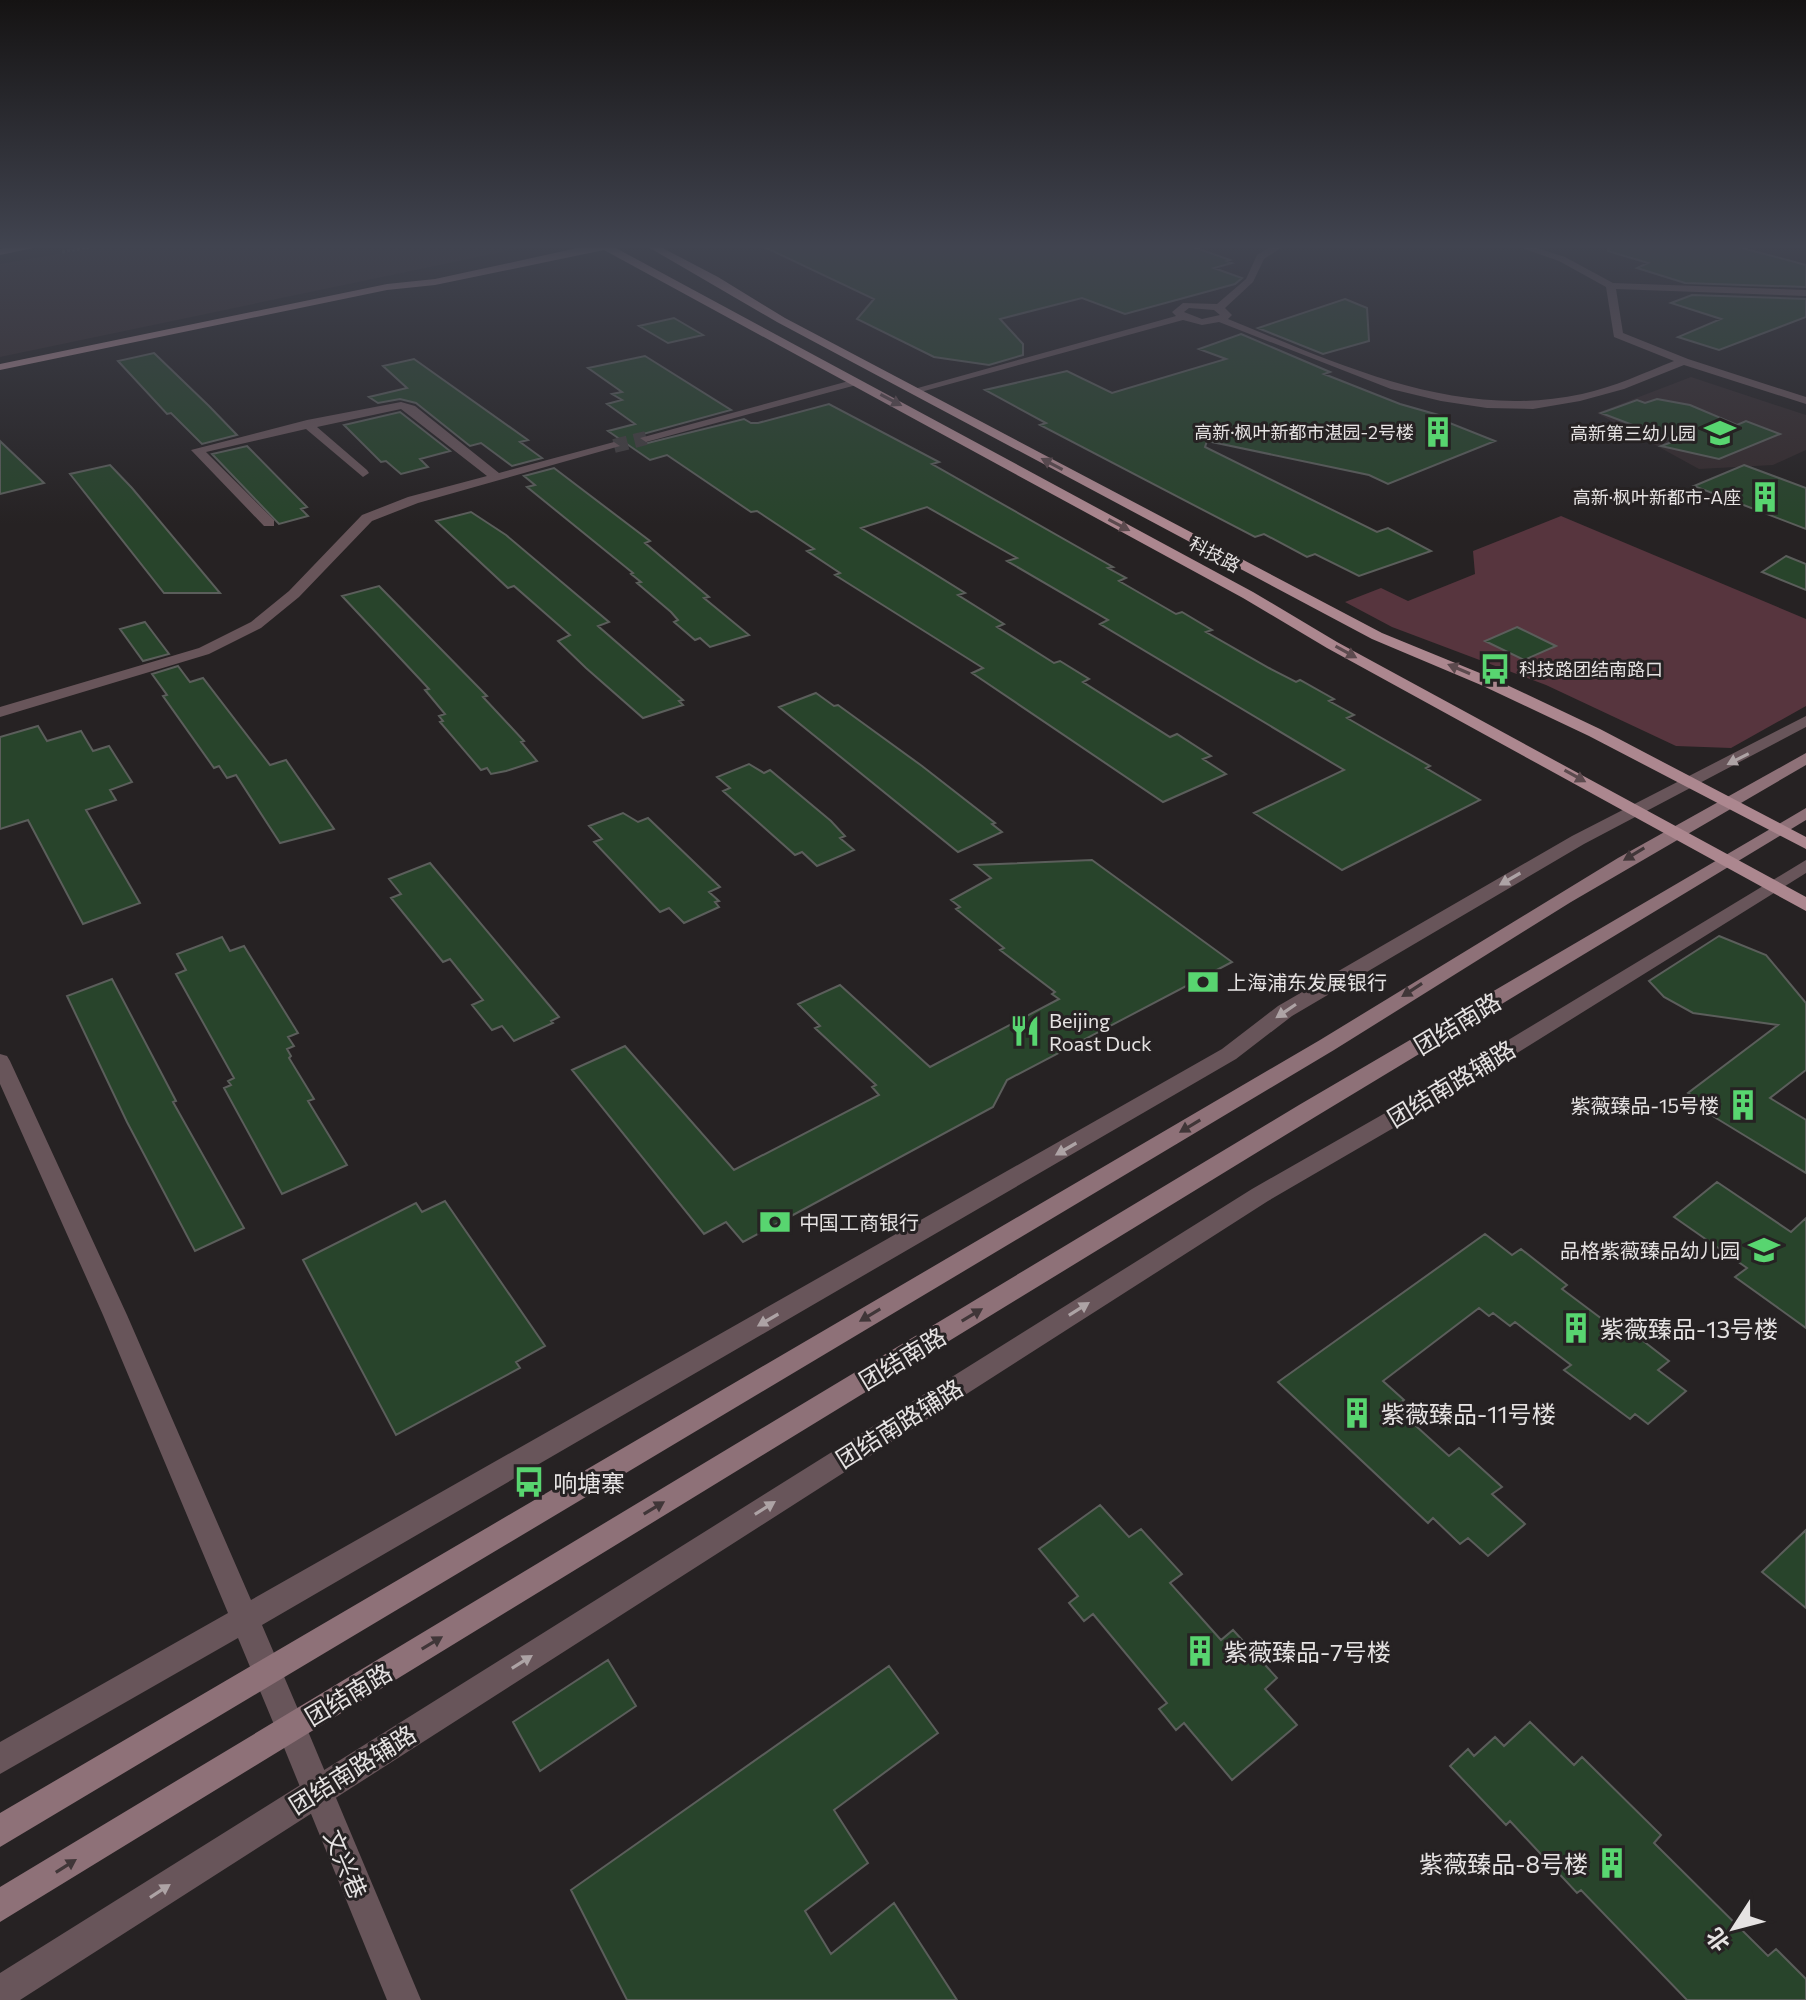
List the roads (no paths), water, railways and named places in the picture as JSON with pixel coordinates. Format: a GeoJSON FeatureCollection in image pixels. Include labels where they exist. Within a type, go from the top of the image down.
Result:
{"type":"FeatureCollection","features":[{"type":"Feature","properties":{"kind":"main road"},"geometry":{"type":"LineString","coordinates":[[0,367],[144,337]]}},
{"type":"Feature","properties":{"kind":"main road","name":"科技路"},"geometry":{"type":"LineString","coordinates":[[775,337],[1235,587],[1332,645],[1806,905]]}},
{"type":"Feature","properties":{"kind":"main road","name":"科技路"},"geometry":{"type":"LineString","coordinates":[[816,337],[1377,636],[1479,677],[1692,783],[1806,844]]}},
{"type":"Feature","properties":{"kind":"main road"},"geometry":{"type":"LineString","coordinates":[[0,1831],[1327,1045],[1508,929],[1725,801],[1806,758]]}},
{"type":"Feature","properties":{"kind":"main road","name":"团结南路"},"geometry":{"type":"LineString","coordinates":[[0,1906],[1307,1111],[1806,813]]}},
{"type":"Feature","properties":{"kind":"street"},"geometry":{"type":"LineString","coordinates":[[913,391],[1109,337]]}},
{"type":"Feature","properties":{"kind":"street"},"geometry":{"type":"LineString","coordinates":[[1272,337],[1356,374],[1405,390],[1490,405],[1577,399],[1684,361]]}},
{"type":"Feature","properties":{"kind":"street"},"geometry":{"type":"LineString","coordinates":[[1624,337],[1684,361],[1806,401]]}},
{"type":"Feature","properties":{"kind":"street"},"geometry":{"type":"LineString","coordinates":[[646,438],[856,382]]}},
{"type":"Feature","properties":{"kind":"street"},"geometry":{"type":"LineString","coordinates":[[269,523],[197,450],[388,405],[406,406],[497,478]]}},
{"type":"Feature","properties":{"kind":"street"},"geometry":{"type":"LineString","coordinates":[[307,424],[363,473]]}},
{"type":"Feature","properties":{"kind":"street"},"geometry":{"type":"LineString","coordinates":[[0,712],[204,651],[256,625],[294,594],[367,518],[413,500],[614,446]]}},
{"type":"Feature","properties":{"kind":"street"},"geometry":{"type":"LineString","coordinates":[[0,1759],[1202,1070],[1229,1054],[1285,1011],[1578,840],[1806,721]]}},
{"type":"Feature","properties":{"kind":"street","name":"团结南路辅路"},"geometry":{"type":"LineString","coordinates":[[0,1993],[1260,1195],[1437,1093],[1806,865]]}},
{"type":"Feature","properties":{"kind":"street","name":"文兴巷"},"geometry":{"type":"LineString","coordinates":[[0,1061],[115,1315],[404,2000]]}},
{"type":"Feature","properties":{"kind":"tunnel"},"geometry":{"type":"LineString","coordinates":[[614,446],[646,438],[641,439]]}},
{"type":"Feature","properties":{"kind":"place","name":"高新·枫叶新都市湛园-2号楼"},"geometry":{"type":"Point","coordinates":[1438,432]}},
{"type":"Feature","properties":{"kind":"place","name":"高新第三幼儿园"},"geometry":{"type":"Point","coordinates":[1720,433]}},
{"type":"Feature","properties":{"kind":"place","name":"高新·枫叶新都市-A座"},"geometry":{"type":"Point","coordinates":[1765,497]}},
{"type":"Feature","properties":{"kind":"place","name":"科技路团结南路口"},"geometry":{"type":"Point","coordinates":[1495,669]}},
{"type":"Feature","properties":{"kind":"place","name":"上海浦东发展银行"},"geometry":{"type":"Point","coordinates":[1203,982]}},
{"type":"Feature","properties":{"kind":"place","name":"Beijing Roast Duck"},"geometry":{"type":"Point","coordinates":[1025,1031]}},
{"type":"Feature","properties":{"kind":"place","name":"紫薇臻品-15号楼"},"geometry":{"type":"Point","coordinates":[1743,1105]}},
{"type":"Feature","properties":{"kind":"place","name":"中国工商银行"},"geometry":{"type":"Point","coordinates":[775,1222]}},
{"type":"Feature","properties":{"kind":"place","name":"品格紫薇臻品幼儿园"},"geometry":{"type":"Point","coordinates":[1764,1250]}},
{"type":"Feature","properties":{"kind":"place","name":"紫薇臻品-13号楼"},"geometry":{"type":"Point","coordinates":[1576,1328]}},
{"type":"Feature","properties":{"kind":"place","name":"紫薇臻品-11号楼"},"geometry":{"type":"Point","coordinates":[1357,1413]}},
{"type":"Feature","properties":{"kind":"place","name":"响塘寨"},"geometry":{"type":"Point","coordinates":[529,1482]}},
{"type":"Feature","properties":{"kind":"place","name":"紫薇臻品-7号楼"},"geometry":{"type":"Point","coordinates":[1200,1651]}},
{"type":"Feature","properties":{"kind":"place","name":"紫薇臻品-8号楼"},"geometry":{"type":"Point","coordinates":[1612,1863]}}]}
